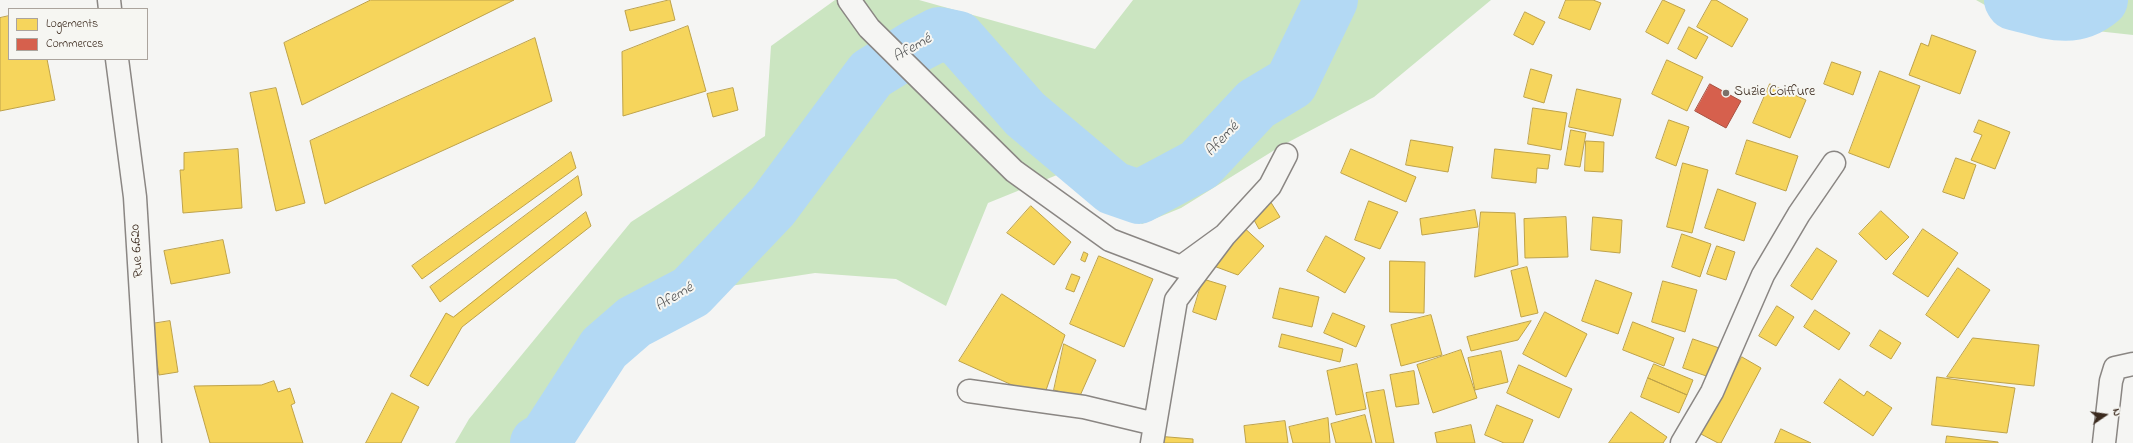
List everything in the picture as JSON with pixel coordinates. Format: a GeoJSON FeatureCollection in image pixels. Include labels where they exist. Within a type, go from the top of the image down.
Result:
{"type":"FeatureCollection","features":[{"type":"Feature","properties":{"kind":"street"},"geometry":{"type":"LineString","coordinates":[[849,0],[869,28],[1014,171],[1110,240],[1181,267],[1225,235]]}},
{"type":"Feature","properties":{"kind":"street","name":"Rue 6.620"},"geometry":{"type":"LineString","coordinates":[[117,60],[135,197],[150,443]]}},
{"type":"Feature","properties":{"kind":"street"},"geometry":{"type":"LineString","coordinates":[[969,391],[1084,407],[1154,434],[1176,300],[1225,235],[1270,186],[1286,155]]}},
{"type":"Feature","properties":{"kind":"street"},"geometry":{"type":"LineString","coordinates":[[1682,443],[1712,392],[1763,275],[1799,214],[1834,163]]}},
{"type":"Feature","properties":{"kind":"street"},"geometry":{"type":"LineString","coordinates":[[2104,443],[2111,380],[2115,368],[2133,364]]}},
{"type":"Feature","properties":{"kind":"green space"},"geometry":{"type":"Polygon","coordinates":[[[835,0],[919,0],[1095,49],[1133,0],[1491,0],[1374,97],[1281,146],[1181,208],[1142,224],[1057,175],[988,203],[946,306],[896,279],[815,273],[691,292],[634,322],[604,348],[546,438],[537,443],[455,443],[469,419],[631,222],[765,136],[771,46],[835,0]]]}},
{"type":"Feature","properties":{"kind":"green space"},"geometry":{"type":"Polygon","coordinates":[[[1976,0],[2133,0],[2133,35],[2015,22],[1976,0]]]}},
{"type":"Feature","properties":{"kind":"building: Logements"},"geometry":{"type":"Polygon","coordinates":[[[371,0],[514,0],[302,105],[284,43],[371,0]]]}},
{"type":"Feature","properties":{"kind":"building: Logements"},"geometry":{"type":"Polygon","coordinates":[[[670,0],[675,20],[630,31],[625,11],[670,0]]]}},
{"type":"Feature","properties":{"kind":"building: Logements"},"geometry":{"type":"Polygon","coordinates":[[[1566,0],[1593,0],[1601,3],[1590,30],[1559,18],[1566,0]]]}},
{"type":"Feature","properties":{"kind":"building: Logements"},"geometry":{"type":"Polygon","coordinates":[[[1663,0],[1685,10],[1668,44],[1646,32],[1663,0]]]}},
{"type":"Feature","properties":{"kind":"building: Logements"},"geometry":{"type":"Polygon","coordinates":[[[1712,0],[1716,0],[1748,19],[1732,47],[1697,27],[1712,0]]]}},
{"type":"Feature","properties":{"kind":"building: Logements"},"geometry":{"type":"Polygon","coordinates":[[[1525,12],[1545,22],[1533,45],[1514,35],[1525,12]]]}},
{"type":"Feature","properties":{"kind":"building: Logements"},"geometry":{"type":"Polygon","coordinates":[[[8,16],[8,60],[47,60],[55,100],[0,111],[0,18],[8,16]]]}},
{"type":"Feature","properties":{"kind":"building: Logements"},"geometry":{"type":"Polygon","coordinates":[[[688,26],[706,91],[623,116],[622,52],[688,26]]]}},
{"type":"Feature","properties":{"kind":"building: Logements"},"geometry":{"type":"Polygon","coordinates":[[[1689,27],[1708,37],[1696,59],[1678,49],[1689,27]]]}},
{"type":"Feature","properties":{"kind":"building: Logements"},"geometry":{"type":"Polygon","coordinates":[[[1932,35],[1976,51],[1960,94],[1909,75],[1921,43],[1928,46],[1932,35]]]}},
{"type":"Feature","properties":{"kind":"building: Logements"},"geometry":{"type":"Polygon","coordinates":[[[535,38],[552,101],[325,204],[310,141],[535,38]]]}},
{"type":"Feature","properties":{"kind":"building: Logements"},"geometry":{"type":"Polygon","coordinates":[[[1667,60],[1703,77],[1687,111],[1652,94],[1667,60]]]}},
{"type":"Feature","properties":{"kind":"building: Logements"},"geometry":{"type":"Polygon","coordinates":[[[1832,62],[1861,72],[1853,95],[1824,84],[1832,62]]]}},
{"type":"Feature","properties":{"kind":"building: Logements"},"geometry":{"type":"Polygon","coordinates":[[[1531,69],[1552,75],[1544,103],[1524,97],[1531,69]]]}},
{"type":"Feature","properties":{"kind":"building: Logements"},"geometry":{"type":"Polygon","coordinates":[[[1880,71],[1920,86],[1889,168],[1849,153],[1880,71]]]}},
{"type":"Feature","properties":{"kind":"building: Logements"},"geometry":{"type":"Polygon","coordinates":[[[1770,84],[1806,100],[1790,138],[1753,123],[1770,84]]]}},
{"type":"Feature","properties":{"kind":"building: Logements"},"geometry":{"type":"Polygon","coordinates":[[[276,88],[305,203],[276,211],[250,93],[276,88]]]}},
{"type":"Feature","properties":{"kind":"building: Logements"},"geometry":{"type":"Polygon","coordinates":[[[733,88],[738,110],[713,117],[707,94],[733,88]]]}},
{"type":"Feature","properties":{"kind":"building: Logements"},"geometry":{"type":"Polygon","coordinates":[[[1577,89],[1621,99],[1613,136],[1569,127],[1577,89]]]}},
{"type":"Feature","properties":{"kind":"building: Logements"},"geometry":{"type":"Polygon","coordinates":[[[1533,108],[1567,113],[1561,150],[1528,144],[1533,108]]]}},
{"type":"Feature","properties":{"kind":"building: Logements"},"geometry":{"type":"Polygon","coordinates":[[[1669,120],[1689,127],[1676,166],[1656,158],[1669,120]]]}},
{"type":"Feature","properties":{"kind":"building: Logements"},"geometry":{"type":"Polygon","coordinates":[[[1979,120],[2010,132],[1995,169],[1971,160],[1982,135],[1974,132],[1979,120]]]}},
{"type":"Feature","properties":{"kind":"building: Logements"},"geometry":{"type":"Polygon","coordinates":[[[1571,130],[1586,133],[1580,167],[1565,165],[1571,130]]]}},
{"type":"Feature","properties":{"kind":"building: Logements"},"geometry":{"type":"Polygon","coordinates":[[[1411,140],[1453,147],[1448,172],[1406,165],[1411,140]]]}},
{"type":"Feature","properties":{"kind":"building: Logements"},"geometry":{"type":"Polygon","coordinates":[[[1747,140],[1798,156],[1786,191],[1736,174],[1747,140]]]}},
{"type":"Feature","properties":{"kind":"building: Logements"},"geometry":{"type":"Polygon","coordinates":[[[1586,141],[1604,142],[1603,172],[1585,171],[1586,141]]]}},
{"type":"Feature","properties":{"kind":"building: Logements"},"geometry":{"type":"Polygon","coordinates":[[[238,149],[242,208],[183,213],[180,170],[184,170],[184,153],[238,149]]]}},
{"type":"Feature","properties":{"kind":"building: Logements"},"geometry":{"type":"Polygon","coordinates":[[[1351,149],[1416,177],[1406,202],[1341,173],[1351,149]]]}},
{"type":"Feature","properties":{"kind":"building: Logements"},"geometry":{"type":"Polygon","coordinates":[[[1495,149],[1550,155],[1548,169],[1537,168],[1536,183],[1492,178],[1495,149]]]}},
{"type":"Feature","properties":{"kind":"building: Logements"},"geometry":{"type":"Polygon","coordinates":[[[571,152],[576,168],[422,279],[412,266],[571,152]]]}},
{"type":"Feature","properties":{"kind":"building: Logements"},"geometry":{"type":"Polygon","coordinates":[[[1956,158],[1976,165],[1964,199],[1943,192],[1956,158]]]}},
{"type":"Feature","properties":{"kind":"building: Logements"},"geometry":{"type":"Polygon","coordinates":[[[1683,163],[1708,170],[1692,233],[1667,227],[1683,163]]]}},
{"type":"Feature","properties":{"kind":"building: Logements"},"geometry":{"type":"Polygon","coordinates":[[[578,176],[582,195],[440,302],[430,287],[578,176]]]}},
{"type":"Feature","properties":{"kind":"building: Logements"},"geometry":{"type":"Polygon","coordinates":[[[1718,189],[1756,203],[1744,241],[1705,228],[1718,189]]]}},
{"type":"Feature","properties":{"kind":"building: Logements"},"geometry":{"type":"Polygon","coordinates":[[[1267,196],[1280,217],[1259,229],[1249,211],[1267,196]]]}},
{"type":"Feature","properties":{"kind":"building: Logements"},"geometry":{"type":"Polygon","coordinates":[[[1369,201],[1398,212],[1380,249],[1355,240],[1369,201]]]}},
{"type":"Feature","properties":{"kind":"building: Logements"},"geometry":{"type":"Polygon","coordinates":[[[1031,206],[1071,242],[1054,265],[1007,233],[1031,206]]]}},
{"type":"Feature","properties":{"kind":"building: Logements"},"geometry":{"type":"Polygon","coordinates":[[[1475,210],[1478,227],[1422,235],[1420,219],[1475,210]]]}},
{"type":"Feature","properties":{"kind":"building: Logements"},"geometry":{"type":"Polygon","coordinates":[[[1881,211],[1909,237],[1886,260],[1859,234],[1881,211]]]}},
{"type":"Feature","properties":{"kind":"building: Logements"},"geometry":{"type":"Polygon","coordinates":[[[586,212],[591,226],[462,327],[428,386],[410,376],[446,313],[453,317],[586,212]]]}},
{"type":"Feature","properties":{"kind":"building: Logements"},"geometry":{"type":"Polygon","coordinates":[[[1481,212],[1515,213],[1518,265],[1475,277],[1481,212]]]}},
{"type":"Feature","properties":{"kind":"building: Logements"},"geometry":{"type":"Polygon","coordinates":[[[1566,217],[1568,257],[1525,258],[1524,219],[1566,217]]]}},
{"type":"Feature","properties":{"kind":"building: Logements"},"geometry":{"type":"Polygon","coordinates":[[[1593,217],[1622,220],[1620,253],[1591,250],[1593,217]]]}},
{"type":"Feature","properties":{"kind":"building: Logements"},"geometry":{"type":"Polygon","coordinates":[[[1240,224],[1264,246],[1238,275],[1211,265],[1240,224]]]}},
{"type":"Feature","properties":{"kind":"building: Logements"},"geometry":{"type":"Polygon","coordinates":[[[1923,229],[1958,253],[1928,297],[1893,274],[1923,229]]]}},
{"type":"Feature","properties":{"kind":"building: Logements"},"geometry":{"type":"Polygon","coordinates":[[[1682,234],[1711,244],[1700,277],[1672,267],[1682,234]]]}},
{"type":"Feature","properties":{"kind":"building: Logements"},"geometry":{"type":"Polygon","coordinates":[[[1326,236],[1365,258],[1345,293],[1307,271],[1326,236]]]}},
{"type":"Feature","properties":{"kind":"building: Logements"},"geometry":{"type":"Polygon","coordinates":[[[223,240],[230,273],[171,284],[164,251],[223,240]]]}},
{"type":"Feature","properties":{"kind":"building: Logements"},"geometry":{"type":"Polygon","coordinates":[[[1717,246],[1735,252],[1726,280],[1707,274],[1717,246]]]}},
{"type":"Feature","properties":{"kind":"building: Logements"},"geometry":{"type":"Polygon","coordinates":[[[1817,248],[1837,261],[1812,300],[1791,286],[1817,248]]]}},
{"type":"Feature","properties":{"kind":"building: Logements"},"geometry":{"type":"Polygon","coordinates":[[[1084,252],[1088,254],[1085,262],[1081,260],[1084,252]]]}},
{"type":"Feature","properties":{"kind":"building: Logements"},"geometry":{"type":"Polygon","coordinates":[[[1099,256],[1153,279],[1124,347],[1070,324],[1099,256]]]}},
{"type":"Feature","properties":{"kind":"building: Logements"},"geometry":{"type":"Polygon","coordinates":[[[1390,261],[1425,262],[1424,313],[1390,312],[1390,261]]]}},
{"type":"Feature","properties":{"kind":"building: Logements"},"geometry":{"type":"Polygon","coordinates":[[[1527,267],[1538,313],[1521,317],[1511,271],[1527,267]]]}},
{"type":"Feature","properties":{"kind":"building: Logements"},"geometry":{"type":"Polygon","coordinates":[[[1958,268],[1990,290],[1958,338],[1926,315],[1958,268]]]}},
{"type":"Feature","properties":{"kind":"building: Logements"},"geometry":{"type":"Polygon","coordinates":[[[1072,274],[1080,277],[1074,292],[1066,289],[1072,274]]]}},
{"type":"Feature","properties":{"kind":"building: Logements"},"geometry":{"type":"Polygon","coordinates":[[[1203,279],[1226,286],[1216,320],[1193,312],[1203,279]]]}},
{"type":"Feature","properties":{"kind":"building: Logements"},"geometry":{"type":"Polygon","coordinates":[[[1596,280],[1632,293],[1618,334],[1582,321],[1596,280]]]}},
{"type":"Feature","properties":{"kind":"building: Logements"},"geometry":{"type":"Polygon","coordinates":[[[1663,281],[1697,290],[1685,332],[1652,322],[1663,281]]]}},
{"type":"Feature","properties":{"kind":"building: Logements"},"geometry":{"type":"Polygon","coordinates":[[[1280,288],[1319,297],[1312,327],[1273,318],[1280,288]]]}},
{"type":"Feature","properties":{"kind":"building: Logements"},"geometry":{"type":"Polygon","coordinates":[[[1002,294],[1065,335],[1043,399],[959,361],[1002,294]]]}},
{"type":"Feature","properties":{"kind":"building: Logements"},"geometry":{"type":"Polygon","coordinates":[[[1777,306],[1794,317],[1776,346],[1759,336],[1777,306]]]}},
{"type":"Feature","properties":{"kind":"building: Logements"},"geometry":{"type":"Polygon","coordinates":[[[1815,310],[1850,333],[1839,350],[1804,327],[1815,310]]]}},
{"type":"Feature","properties":{"kind":"building: Logements"},"geometry":{"type":"Polygon","coordinates":[[[1545,312],[1587,334],[1566,377],[1523,354],[1545,312]]]}},
{"type":"Feature","properties":{"kind":"building: Logements"},"geometry":{"type":"Polygon","coordinates":[[[1333,313],[1365,326],[1356,347],[1324,333],[1333,313]]]}},
{"type":"Feature","properties":{"kind":"building: Logements"},"geometry":{"type":"Polygon","coordinates":[[[1431,315],[1442,355],[1401,366],[1391,325],[1431,315]]]}},
{"type":"Feature","properties":{"kind":"building: Logements"},"geometry":{"type":"Polygon","coordinates":[[[170,321],[178,372],[159,375],[151,324],[170,321]]]}},
{"type":"Feature","properties":{"kind":"building: Logements"},"geometry":{"type":"Polygon","coordinates":[[[1531,321],[1518,340],[1471,351],[1467,337],[1531,321]]]}},
{"type":"Feature","properties":{"kind":"building: Logements"},"geometry":{"type":"Polygon","coordinates":[[[1633,322],[1674,338],[1664,366],[1623,350],[1633,322]]]}},
{"type":"Feature","properties":{"kind":"building: Logements"},"geometry":{"type":"Polygon","coordinates":[[[1880,330],[1901,343],[1891,359],[1870,346],[1880,330]]]}},
{"type":"Feature","properties":{"kind":"building: Logements"},"geometry":{"type":"Polygon","coordinates":[[[1282,334],[1343,349],[1340,362],[1279,347],[1282,334]]]}},
{"type":"Feature","properties":{"kind":"building: Logements"},"geometry":{"type":"Polygon","coordinates":[[[1973,338],[2039,345],[2034,386],[1947,377],[1973,338]]]}},
{"type":"Feature","properties":{"kind":"building: Logements"},"geometry":{"type":"Polygon","coordinates":[[[1693,339],[1725,350],[1715,379],[1683,368],[1693,339]]]}},
{"type":"Feature","properties":{"kind":"building: Logements"},"geometry":{"type":"Polygon","coordinates":[[[1064,344],[1096,360],[1079,398],[1054,390],[1064,344]]]}},
{"type":"Feature","properties":{"kind":"building: Logements"},"geometry":{"type":"Polygon","coordinates":[[[1461,350],[1477,398],[1433,413],[1417,365],[1461,350]]]}},
{"type":"Feature","properties":{"kind":"building: Logements"},"geometry":{"type":"Polygon","coordinates":[[[1501,351],[1508,382],[1475,390],[1468,358],[1501,351]]]}},
{"type":"Feature","properties":{"kind":"building: Logements"},"geometry":{"type":"Polygon","coordinates":[[[1742,357],[1761,368],[1721,443],[1718,443],[1701,434],[1742,357]]]}},
{"type":"Feature","properties":{"kind":"building: Logements"},"geometry":{"type":"Polygon","coordinates":[[[1357,364],[1366,409],[1336,415],[1327,371],[1357,364]]]}},
{"type":"Feature","properties":{"kind":"building: Logements"},"geometry":{"type":"Polygon","coordinates":[[[1654,364],[1693,380],[1687,395],[1648,378],[1654,364]]]}},
{"type":"Feature","properties":{"kind":"building: Logements"},"geometry":{"type":"Polygon","coordinates":[[[1519,365],[1572,389],[1559,418],[1507,393],[1519,365]]]}},
{"type":"Feature","properties":{"kind":"building: Logements"},"geometry":{"type":"Polygon","coordinates":[[[1414,371],[1419,404],[1396,407],[1390,375],[1414,371]]]}},
{"type":"Feature","properties":{"kind":"building: Logements"},"geometry":{"type":"Polygon","coordinates":[[[1937,377],[2015,388],[2007,433],[1932,425],[1937,377]]]}},
{"type":"Feature","properties":{"kind":"building: Logements"},"geometry":{"type":"Polygon","coordinates":[[[1648,378],[1687,395],[1679,413],[1641,397],[1648,378]]]}},
{"type":"Feature","properties":{"kind":"building: Logements"},"geometry":{"type":"Polygon","coordinates":[[[1840,379],[1864,396],[1867,391],[1892,408],[1873,436],[1824,403],[1840,379]]]}},
{"type":"Feature","properties":{"kind":"building: Logements"},"geometry":{"type":"Polygon","coordinates":[[[274,381],[278,392],[290,388],[295,403],[291,405],[303,443],[210,443],[194,386],[261,385],[274,381]]]}},
{"type":"Feature","properties":{"kind":"building: Logements"},"geometry":{"type":"Polygon","coordinates":[[[1384,390],[1394,443],[1376,443],[1366,393],[1384,390]]]}},
{"type":"Feature","properties":{"kind":"building: Logements"},"geometry":{"type":"Polygon","coordinates":[[[392,393],[419,407],[401,443],[366,443],[392,393]]]}},
{"type":"Feature","properties":{"kind":"building: Logements"},"geometry":{"type":"Polygon","coordinates":[[[1497,405],[1533,420],[1523,443],[1504,443],[1485,435],[1497,405]]]}},
{"type":"Feature","properties":{"kind":"building: Logements"},"geometry":{"type":"Polygon","coordinates":[[[1631,412],[1667,437],[1663,443],[1609,443],[1631,412]]]}},
{"type":"Feature","properties":{"kind":"building: Logements"},"geometry":{"type":"Polygon","coordinates":[[[1365,415],[1372,443],[1336,443],[1331,424],[1365,415]]]}},
{"type":"Feature","properties":{"kind":"building: Logements"},"geometry":{"type":"Polygon","coordinates":[[[1328,418],[1330,443],[1293,443],[1289,427],[1328,418]]]}},
{"type":"Feature","properties":{"kind":"building: Logements"},"geometry":{"type":"Polygon","coordinates":[[[1285,421],[1288,443],[1246,443],[1244,426],[1285,421]]]}},
{"type":"Feature","properties":{"kind":"building: Logements"},"geometry":{"type":"Polygon","coordinates":[[[1471,425],[1475,443],[1437,443],[1435,433],[1471,425]]]}},
{"type":"Feature","properties":{"kind":"building: Logements"},"geometry":{"type":"Polygon","coordinates":[[[1781,429],[1811,443],[1775,443],[1781,429]]]}},
{"type":"Feature","properties":{"kind":"building: Logements"},"geometry":{"type":"Polygon","coordinates":[[[1156,436],[1193,439],[1193,443],[1155,443],[1156,436]]]}},
{"type":"Feature","properties":{"kind":"building: Logements"},"geometry":{"type":"Polygon","coordinates":[[[1947,436],[1998,442],[1998,443],[1946,443],[1947,436]]]}},
{"type":"Feature","properties":{"kind":"building: Commerces"},"geometry":{"type":"Polygon","coordinates":[[[1710,84],[1741,101],[1726,128],[1695,111],[1710,84]]]}},
{"type":"Feature","properties":{"kind":"waterway","name":"Afemé"},"geometry":{"type":"LineString","coordinates":[[537,443],[546,438],[604,348],[634,322],[691,292],[773,206],[871,74],[918,45],[939,34],[958,38],[1025,114],[1113,188],[1139,197],[1199,165],[1256,104],[1291,83],[1331,0]]}},
{"type":"Feature","properties":{"kind":"waterway","name":"Afemé"},"geometry":{"type":"LineString","coordinates":[[2011,0],[2013,3],[2059,14],[2080,12],[2101,0]]}},
{"type":"Feature","properties":{"kind":"place","name":"Suzie Coiffure"},"geometry":{"type":"Point","coordinates":[1726,93]}}]}
